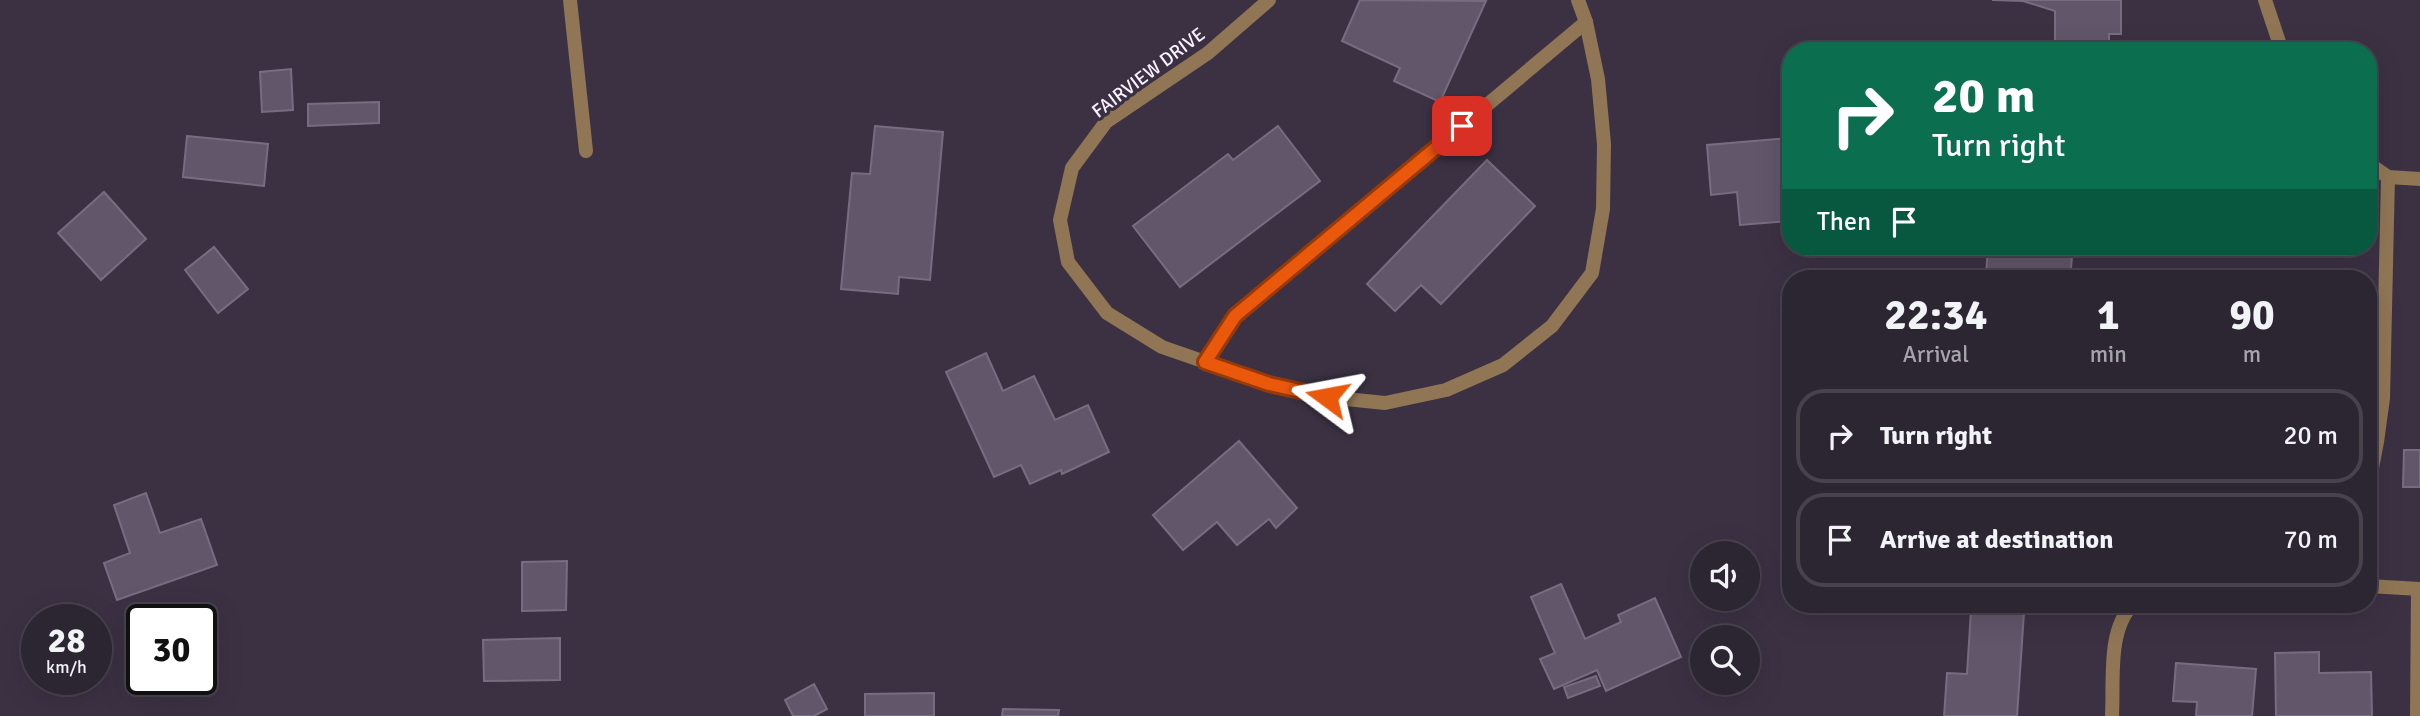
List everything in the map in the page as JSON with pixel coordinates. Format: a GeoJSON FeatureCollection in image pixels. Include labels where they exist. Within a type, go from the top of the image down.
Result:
{"type":"FeatureCollection","features":[{"type":"Feature","properties":{"kind":"street"},"geometry":{"type":"LineString","coordinates":[[570,0],[586,151]]}},
{"type":"Feature","properties":{"kind":"street","name":"FAIRVIEW DRIVE"},"geometry":{"type":"LineString","coordinates":[[1269,0],[1208,53],[1106,122],[1072,168],[1060,220],[1068,262],[1107,313],[1162,347],[1269,384],[1327,397],[1385,403],[1446,390],[1503,365],[1552,326],[1592,273],[1603,209],[1604,144],[1598,79],[1586,22],[1578,0]]}},
{"type":"Feature","properties":{"kind":"street"},"geometry":{"type":"LineString","coordinates":[[2265,0],[2279,42]]}},
{"type":"Feature","properties":{"kind":"street"},"geometry":{"type":"LineString","coordinates":[[1205,362],[1235,316],[1586,22]]}},
{"type":"Feature","properties":{"kind":"street"},"geometry":{"type":"LineString","coordinates":[[2377,169],[2388,177],[2420,179]]}},
{"type":"Feature","properties":{"kind":"street"},"geometry":{"type":"LineString","coordinates":[[2377,442],[2383,398],[2388,177]]}},
{"type":"Feature","properties":{"kind":"street"},"geometry":{"type":"LineString","coordinates":[[2377,587],[2419,589],[2417,716]]}},
{"type":"Feature","properties":{"kind":"street"},"geometry":{"type":"LineString","coordinates":[[2112,716],[2116,638],[2119,624],[2127,613]]}},
{"type":"Feature","properties":{"kind":"building"},"geometry":{"type":"Polygon","coordinates":[[[1360,0],[1486,1],[1440,102],[1394,81],[1400,68],[1342,41],[1360,0]]]}},
{"type":"Feature","properties":{"kind":"building"},"geometry":{"type":"Polygon","coordinates":[[[1992,0],[2121,0],[2121,34],[2109,34],[2109,42],[2055,42],[2055,11],[2023,1],[1992,0]]]}},
{"type":"Feature","properties":{"kind":"building"},"geometry":{"type":"Polygon","coordinates":[[[291,69],[293,110],[262,112],[260,72],[291,69]]]}},
{"type":"Feature","properties":{"kind":"building"},"geometry":{"type":"Polygon","coordinates":[[[379,102],[379,123],[308,126],[308,104],[379,102]]]}},
{"type":"Feature","properties":{"kind":"building"},"geometry":{"type":"Polygon","coordinates":[[[875,126],[943,132],[930,280],[899,277],[898,294],[841,289],[852,173],[870,174],[875,126]]]}},
{"type":"Feature","properties":{"kind":"building"},"geometry":{"type":"Polygon","coordinates":[[[1278,126],[1320,181],[1180,287],[1133,226],[1228,154],[1233,160],[1278,126]]]}},
{"type":"Feature","properties":{"kind":"building"},"geometry":{"type":"Polygon","coordinates":[[[187,136],[268,144],[264,186],[183,177],[187,136]]]}},
{"type":"Feature","properties":{"kind":"building"},"geometry":{"type":"Polygon","coordinates":[[[1782,139],[1782,222],[1740,225],[1737,192],[1711,195],[1707,145],[1782,139]]]}},
{"type":"Feature","properties":{"kind":"building"},"geometry":{"type":"Polygon","coordinates":[[[1487,160],[1535,206],[1441,304],[1421,285],[1395,311],[1367,284],[1487,160]]]}},
{"type":"Feature","properties":{"kind":"building"},"geometry":{"type":"Polygon","coordinates":[[[104,192],[146,239],[101,280],[58,233],[104,192]]]}},
{"type":"Feature","properties":{"kind":"building"},"geometry":{"type":"Polygon","coordinates":[[[214,247],[248,289],[218,313],[185,270],[214,247]]]}},
{"type":"Feature","properties":{"kind":"building"},"geometry":{"type":"Polygon","coordinates":[[[1987,256],[2072,256],[2071,270],[1986,270],[1987,256]]]}},
{"type":"Feature","properties":{"kind":"building"},"geometry":{"type":"Polygon","coordinates":[[[986,353],[1003,391],[1034,376],[1055,420],[1088,405],[1109,452],[1062,474],[1061,470],[1030,484],[1021,465],[994,477],[946,372],[986,353]]]}},
{"type":"Feature","properties":{"kind":"building"},"geometry":{"type":"Polygon","coordinates":[[[1239,441],[1297,508],[1276,528],[1269,519],[1237,545],[1217,522],[1183,550],[1153,515],[1239,441]]]}},
{"type":"Feature","properties":{"kind":"building"},"geometry":{"type":"Polygon","coordinates":[[[2404,450],[2420,450],[2420,487],[2403,487],[2404,450]]]}},
{"type":"Feature","properties":{"kind":"building"},"geometry":{"type":"Polygon","coordinates":[[[146,493],[160,533],[201,519],[217,565],[117,600],[104,563],[130,553],[114,505],[146,493]]]}},
{"type":"Feature","properties":{"kind":"building"},"geometry":{"type":"Polygon","coordinates":[[[567,561],[566,610],[522,611],[522,562],[567,561]]]}},
{"type":"Feature","properties":{"kind":"building"},"geometry":{"type":"Polygon","coordinates":[[[1561,584],[1585,639],[1621,622],[1618,615],[1655,598],[1681,657],[1606,691],[1597,670],[1554,689],[1540,659],[1555,653],[1531,597],[1561,584]]]}},
{"type":"Feature","properties":{"kind":"building"},"geometry":{"type":"Polygon","coordinates":[[[1971,613],[2024,613],[2017,716],[1944,716],[1947,673],[1967,674],[1971,613]]]}},
{"type":"Feature","properties":{"kind":"building"},"geometry":{"type":"Polygon","coordinates":[[[560,638],[560,680],[484,681],[483,640],[560,638]]]}},
{"type":"Feature","properties":{"kind":"building"},"geometry":{"type":"Polygon","coordinates":[[[2319,652],[2319,673],[2371,672],[2372,716],[2276,716],[2275,653],[2319,652]]]}},
{"type":"Feature","properties":{"kind":"building"},"geometry":{"type":"Polygon","coordinates":[[[2176,663],[2256,669],[2252,716],[2196,716],[2197,702],[2173,701],[2176,663]]]}},
{"type":"Feature","properties":{"kind":"building"},"geometry":{"type":"Polygon","coordinates":[[[1596,676],[1600,686],[1568,698],[1564,687],[1596,676]]]}},
{"type":"Feature","properties":{"kind":"building"},"geometry":{"type":"Polygon","coordinates":[[[814,684],[827,709],[814,716],[793,716],[785,700],[814,684]]]}},
{"type":"Feature","properties":{"kind":"building"},"geometry":{"type":"Polygon","coordinates":[[[934,693],[934,716],[865,716],[865,694],[934,693]]]}},
{"type":"Feature","properties":{"kind":"building"},"geometry":{"type":"Polygon","coordinates":[[[1003,709],[1059,710],[1058,716],[1002,716],[1003,709]]]}},
{"type":"Feature","properties":{"kind":"route"},"geometry":{"type":"LineString","coordinates":[[1327,397],[1269,384],[1205,362],[1235,316],[1462,126]]}}]}
